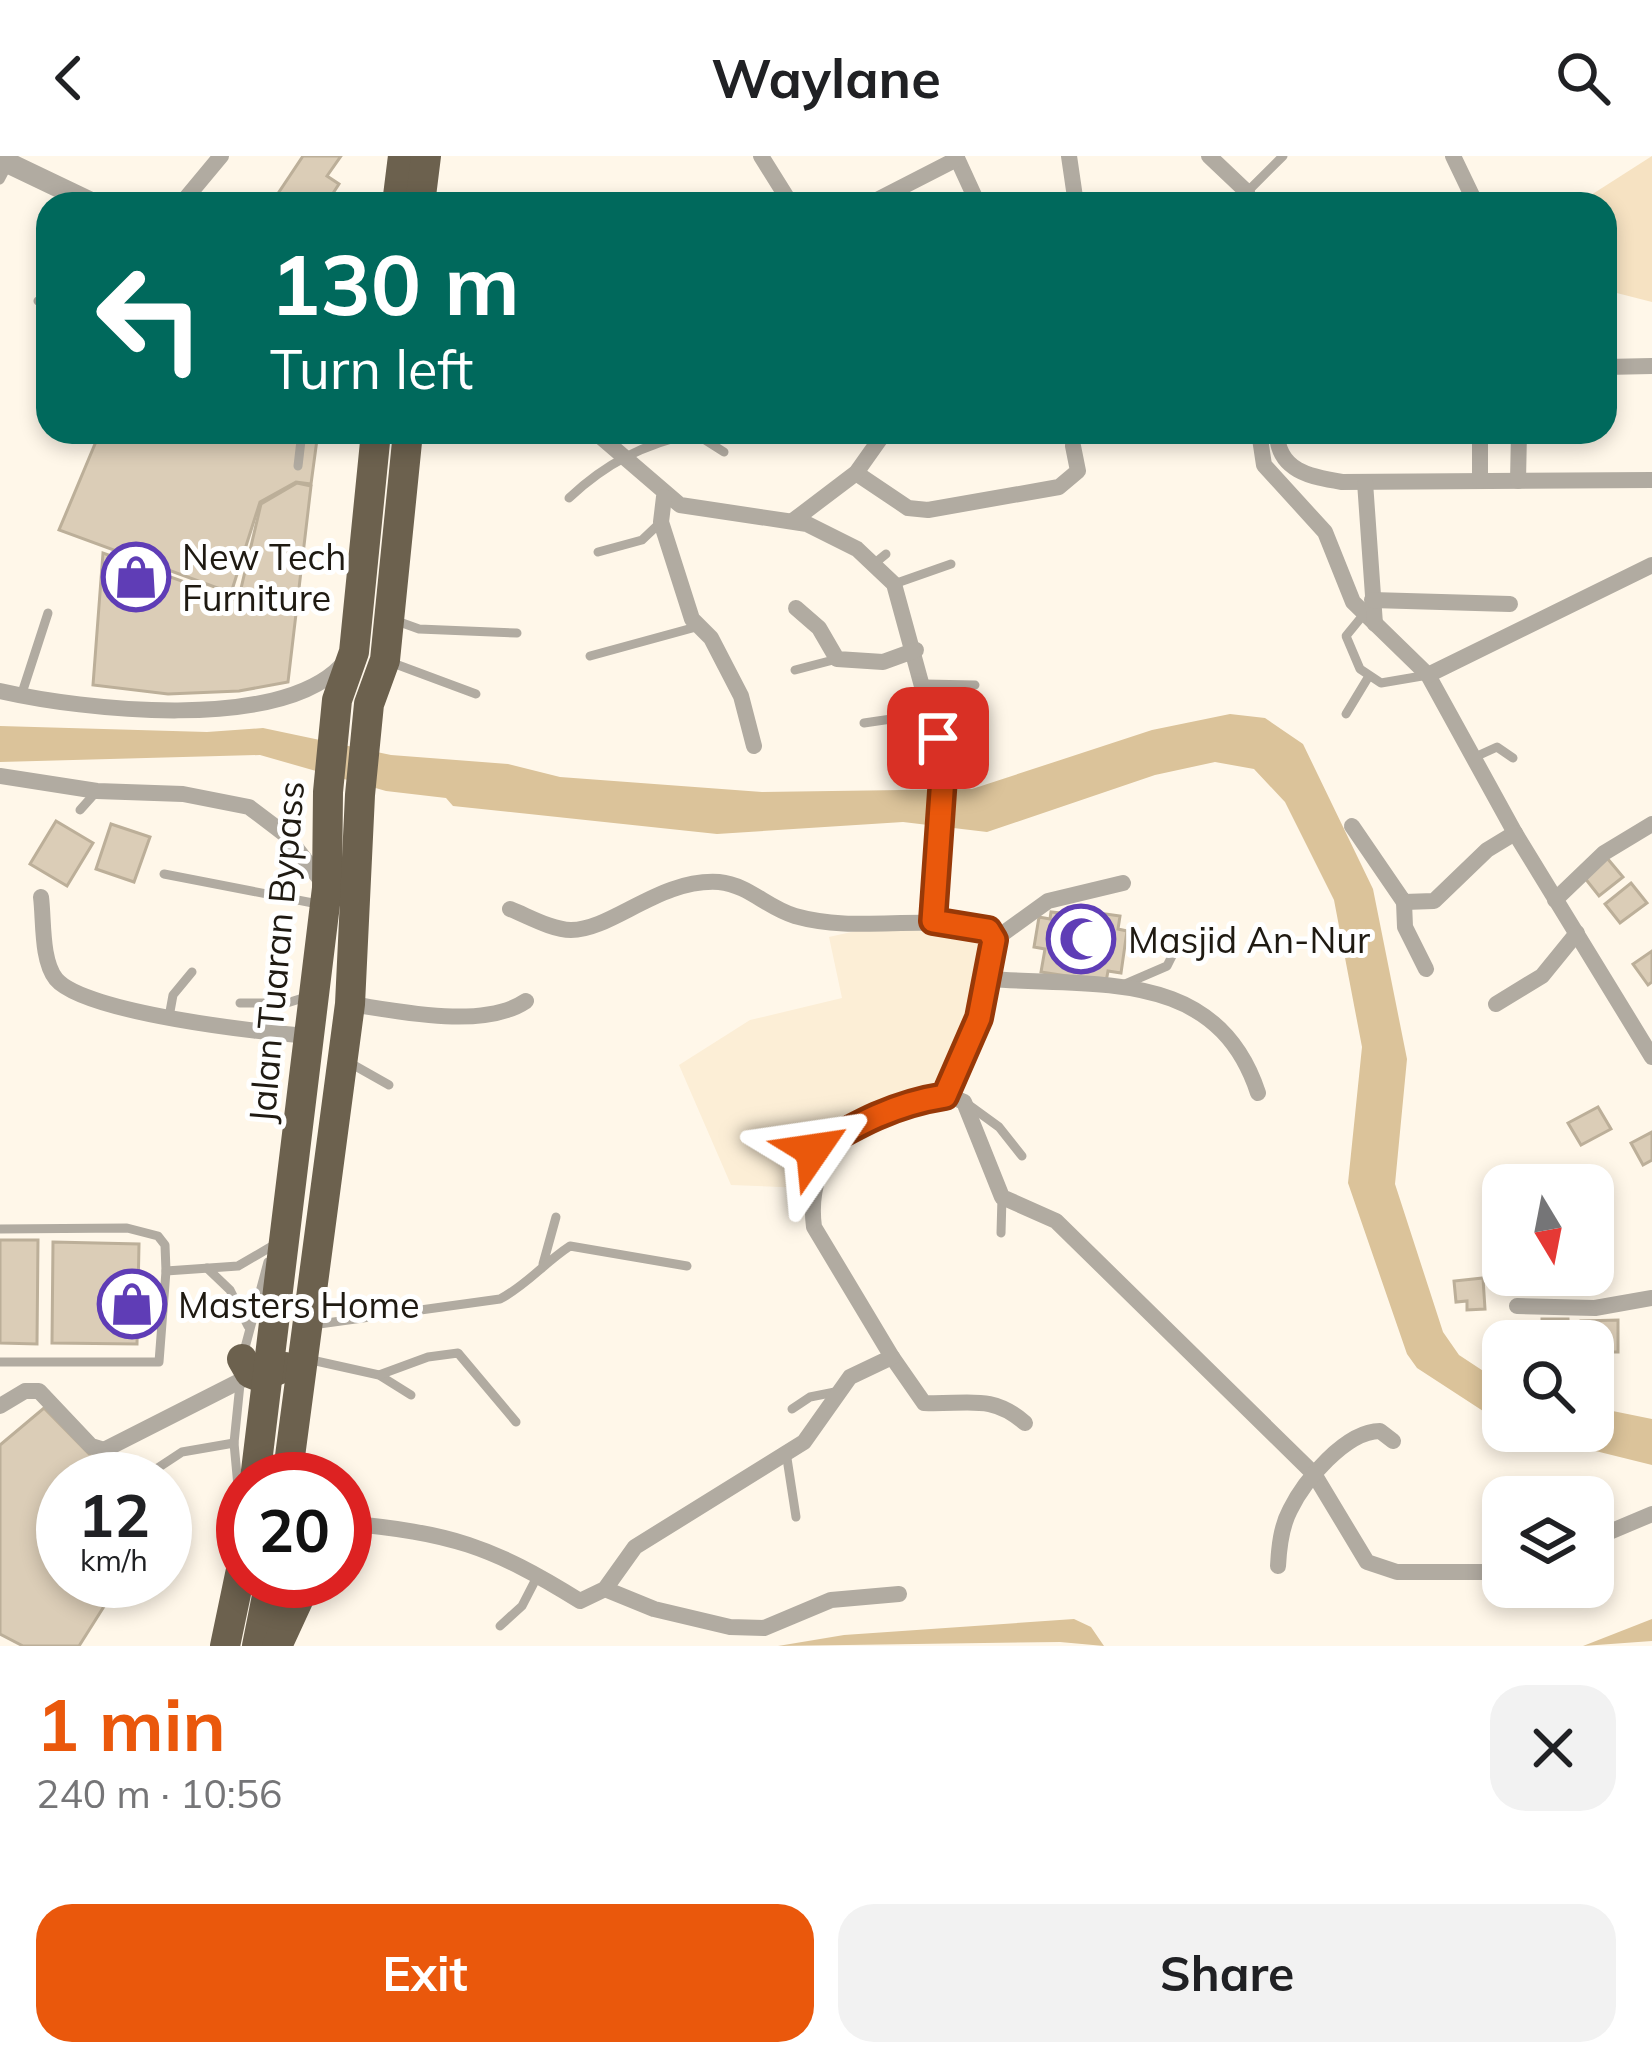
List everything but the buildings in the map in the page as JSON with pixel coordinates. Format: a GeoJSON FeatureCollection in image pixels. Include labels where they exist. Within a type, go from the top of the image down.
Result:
{"type":"FeatureCollection","features":[{"type":"Feature","properties":{"kind":"highway"},"geometry":{"type":"LineString","coordinates":[[399,192],[403,156]]}},
{"type":"Feature","properties":{"kind":"highway"},"geometry":{"type":"LineString","coordinates":[[422,192],[426,156]]}},
{"type":"Feature","properties":{"kind":"highway"},"geometry":{"type":"LineString","coordinates":[[435,192],[438,156]]}},
{"type":"Feature","properties":{"kind":"highway","name":"Jalan Tuaran Bypass"},"geometry":{"type":"LineString","coordinates":[[290,1452],[350,1004],[369,704],[369,444]]}},
{"type":"Feature","properties":{"kind":"highway","name":"Jalan Tuaran Bypass"},"geometry":{"type":"LineString","coordinates":[[254,1452],[250,1372],[294,1190],[326,897],[328,792],[337,700],[389,619],[407,444]]}},
{"type":"Feature","properties":{"kind":"highway"},"geometry":{"type":"LineString","coordinates":[[250,1372],[288,1364],[304,1341]]}},
{"type":"Feature","properties":{"kind":"highway"},"geometry":{"type":"LineString","coordinates":[[225,1646],[233,1608]]}},
{"type":"Feature","properties":{"kind":"highway"},"geometry":{"type":"LineString","coordinates":[[237,1646],[245,1608]]}},
{"type":"Feature","properties":{"kind":"highway"},"geometry":{"type":"LineString","coordinates":[[257,1646],[265,1608]]}},
{"type":"Feature","properties":{"kind":"highway"},"geometry":{"type":"LineString","coordinates":[[277,1646],[295,1608]]}},
{"type":"Feature","properties":{"kind":"street"},"geometry":{"type":"LineString","coordinates":[[191,192],[221,156]]}},
{"type":"Feature","properties":{"kind":"street"},"geometry":{"type":"LineString","coordinates":[[761,156],[783,192]]}},
{"type":"Feature","properties":{"kind":"street"},"geometry":{"type":"LineString","coordinates":[[1069,156],[1074,192]]}},
{"type":"Feature","properties":{"kind":"street"},"geometry":{"type":"LineString","coordinates":[[1209,156],[1237,192]]}},
{"type":"Feature","properties":{"kind":"street"},"geometry":{"type":"LineString","coordinates":[[1453,156],[1470,192]]}},
{"type":"Feature","properties":{"kind":"street"},"geometry":{"type":"LineString","coordinates":[[891,192],[956,157],[973,192]]}},
{"type":"Feature","properties":{"kind":"street"},"geometry":{"type":"LineString","coordinates":[[5,164],[67,192]]}},
{"type":"Feature","properties":{"kind":"street"},"geometry":{"type":"LineString","coordinates":[[1617,367],[1652,366]]}},
{"type":"Feature","properties":{"kind":"street"},"geometry":{"type":"LineString","coordinates":[[608,444],[664,497],[712,514],[794,520],[880,558],[916,650],[944,763],[933,921]]}},
{"type":"Feature","properties":{"kind":"street"},"geometry":{"type":"LineString","coordinates":[[794,520],[856,472],[876,444]]}},
{"type":"Feature","properties":{"kind":"street"},"geometry":{"type":"LineString","coordinates":[[1261,444],[1264,465],[1325,532],[1346,591],[1428,675],[1515,833],[1652,1057]]}},
{"type":"Feature","properties":{"kind":"street"},"geometry":{"type":"LineString","coordinates":[[1279,444],[1300,474],[1365,482],[1652,480]]}},
{"type":"Feature","properties":{"kind":"street"},"geometry":{"type":"LineString","coordinates":[[1480,444],[1480,481]]}},
{"type":"Feature","properties":{"kind":"street"},"geometry":{"type":"LineString","coordinates":[[1518,481],[1519,444]]}},
{"type":"Feature","properties":{"kind":"street"},"geometry":{"type":"LineString","coordinates":[[856,472],[908,508],[928,510],[1059,488],[1078,471],[1073,446]]}},
{"type":"Feature","properties":{"kind":"street"},"geometry":{"type":"LineString","coordinates":[[1365,482],[1370,613]]}},
{"type":"Feature","properties":{"kind":"street"},"geometry":{"type":"LineString","coordinates":[[664,497],[661,522],[696,627],[711,638],[741,695],[754,746]]}},
{"type":"Feature","properties":{"kind":"street"},"geometry":{"type":"LineString","coordinates":[[1428,675],[1652,565]]}},
{"type":"Feature","properties":{"kind":"street"},"geometry":{"type":"LineString","coordinates":[[1370,613],[1510,604]]}},
{"type":"Feature","properties":{"kind":"street"},"geometry":{"type":"LineString","coordinates":[[796,608],[819,628],[838,659],[883,662],[916,650]]}},
{"type":"Feature","properties":{"kind":"street"},"geometry":{"type":"LineString","coordinates":[[0,692],[105,706],[259,704],[328,680],[369,656]]}},
{"type":"Feature","properties":{"kind":"street"},"geometry":{"type":"LineString","coordinates":[[0,776],[98,791],[183,794],[249,807],[286,835],[326,897]]}},
{"type":"Feature","properties":{"kind":"street"},"geometry":{"type":"LineString","coordinates":[[1556,900],[1604,853],[1652,824]]}},
{"type":"Feature","properties":{"kind":"street"},"geometry":{"type":"LineString","coordinates":[[1352,826],[1404,902],[1406,927],[1426,969]]}},
{"type":"Feature","properties":{"kind":"street"},"geometry":{"type":"LineString","coordinates":[[1404,902],[1434,901],[1487,850],[1515,833]]}},
{"type":"Feature","properties":{"kind":"street"},"geometry":{"type":"LineString","coordinates":[[510,909],[565,931],[587,929],[642,899],[684,886],[720,882],[749,890],[793,916],[850,926],[933,921],[988,930],[994,940],[990,979],[966,1057],[945,1096]]}},
{"type":"Feature","properties":{"kind":"street"},"geometry":{"type":"LineString","coordinates":[[994,940],[1021,926],[1048,901],[1123,883]]}},
{"type":"Feature","properties":{"kind":"street"},"geometry":{"type":"LineString","coordinates":[[41,897],[47,955],[58,982],[169,1018],[310,1036]]}},
{"type":"Feature","properties":{"kind":"street"},"geometry":{"type":"LineString","coordinates":[[1496,1004],[1542,976],[1577,933]]}},
{"type":"Feature","properties":{"kind":"street"},"geometry":{"type":"LineString","coordinates":[[990,979],[1118,987],[1195,1005],[1238,1046],[1258,1094]]}},
{"type":"Feature","properties":{"kind":"street"},"geometry":{"type":"LineString","coordinates":[[350,1004],[440,1017],[505,1010],[526,1000]]}},
{"type":"Feature","properties":{"kind":"street"},"geometry":{"type":"LineString","coordinates":[[1025,1423],[1006,1405],[994,1402],[924,1402],[892,1358],[813,1223],[822,1163],[840,1136],[866,1118],[903,1102],[945,1096],[964,1102],[1002,1197],[1066,1230],[1314,1474],[1367,1562],[1379,1569],[1482,1571]]}},
{"type":"Feature","properties":{"kind":"street"},"geometry":{"type":"LineString","coordinates":[[1517,1306],[1595,1308],[1652,1298]]}},
{"type":"Feature","properties":{"kind":"street"},"geometry":{"type":"LineString","coordinates":[[372,1526],[443,1534],[538,1575],[580,1601],[605,1589],[635,1547],[804,1442],[850,1377],[892,1358]]}},
{"type":"Feature","properties":{"kind":"street"},"geometry":{"type":"LineString","coordinates":[[0,1406],[25,1391],[39,1391],[91,1445],[104,1450],[250,1372]]}},
{"type":"Feature","properties":{"kind":"street"},"geometry":{"type":"LineString","coordinates":[[1278,1565],[1290,1508],[1314,1474],[1364,1433],[1380,1431],[1393,1441]]}},
{"type":"Feature","properties":{"kind":"street"},"geometry":{"type":"LineString","coordinates":[[1614,1530],[1652,1514]]}},
{"type":"Feature","properties":{"kind":"street"},"geometry":{"type":"LineString","coordinates":[[605,1589],[654,1610],[730,1627],[764,1628],[831,1600],[899,1594]]}},
{"type":"Feature","properties":{"kind":"lane"},"geometry":{"type":"LineString","coordinates":[[1248,192],[1283,156]]}},
{"type":"Feature","properties":{"kind":"lane"},"geometry":{"type":"LineString","coordinates":[[298,466],[301,444]]}},
{"type":"Feature","properties":{"kind":"lane"},"geometry":{"type":"LineString","coordinates":[[569,498],[623,457],[649,444]]}},
{"type":"Feature","properties":{"kind":"lane"},"geometry":{"type":"LineString","coordinates":[[711,444],[724,452]]}},
{"type":"Feature","properties":{"kind":"lane"},"geometry":{"type":"LineString","coordinates":[[598,552],[642,540],[661,522]]}},
{"type":"Feature","properties":{"kind":"lane"},"geometry":{"type":"LineString","coordinates":[[894,584],[951,564]]}},
{"type":"Feature","properties":{"kind":"lane"},"geometry":{"type":"LineString","coordinates":[[21,696],[49,613]]}},
{"type":"Feature","properties":{"kind":"lane"},"geometry":{"type":"LineString","coordinates":[[1370,613],[1346,636],[1354,658],[1369,676],[1381,682],[1428,675]]}},
{"type":"Feature","properties":{"kind":"lane"},"geometry":{"type":"LineString","coordinates":[[389,619],[419,629],[517,633]]}},
{"type":"Feature","properties":{"kind":"lane"},"geometry":{"type":"LineString","coordinates":[[590,656],[696,627]]}},
{"type":"Feature","properties":{"kind":"lane"},"geometry":{"type":"LineString","coordinates":[[369,656],[476,694]]}},
{"type":"Feature","properties":{"kind":"lane"},"geometry":{"type":"LineString","coordinates":[[795,670],[838,659]]}},
{"type":"Feature","properties":{"kind":"lane"},"geometry":{"type":"LineString","coordinates":[[1346,714],[1369,676]]}},
{"type":"Feature","properties":{"kind":"lane"},"geometry":{"type":"LineString","coordinates":[[924,684],[975,685]]}},
{"type":"Feature","properties":{"kind":"lane"},"geometry":{"type":"LineString","coordinates":[[864,723],[932,713]]}},
{"type":"Feature","properties":{"kind":"lane"},"geometry":{"type":"LineString","coordinates":[[1475,757],[1497,747],[1513,758]]}},
{"type":"Feature","properties":{"kind":"lane"},"geometry":{"type":"LineString","coordinates":[[80,810],[98,791]]}},
{"type":"Feature","properties":{"kind":"lane"},"geometry":{"type":"LineString","coordinates":[[164,874],[326,897]]}},
{"type":"Feature","properties":{"kind":"lane"},"geometry":{"type":"LineString","coordinates":[[1434,901],[1444,917]]}},
{"type":"Feature","properties":{"kind":"lane"},"geometry":{"type":"LineString","coordinates":[[1118,987],[1167,966],[1179,942]]}},
{"type":"Feature","properties":{"kind":"lane"},"geometry":{"type":"LineString","coordinates":[[169,1018],[173,995],[192,972]]}},
{"type":"Feature","properties":{"kind":"lane"},"geometry":{"type":"LineString","coordinates":[[240,1003],[286,1004],[315,994]]}},
{"type":"Feature","properties":{"kind":"lane"},"geometry":{"type":"LineString","coordinates":[[340,1058],[389,1085]]}},
{"type":"Feature","properties":{"kind":"lane"},"geometry":{"type":"LineString","coordinates":[[964,1102],[999,1127],[1022,1156]]}},
{"type":"Feature","properties":{"kind":"lane"},"geometry":{"type":"LineString","coordinates":[[813,1150],[840,1136]]}},
{"type":"Feature","properties":{"kind":"lane"},"geometry":{"type":"LineString","coordinates":[[235,1452],[250,1372],[248,1326],[294,1190]]}},
{"type":"Feature","properties":{"kind":"lane"},"geometry":{"type":"LineString","coordinates":[[1001,1233],[1002,1197]]}},
{"type":"Feature","properties":{"kind":"lane"},"geometry":{"type":"LineString","coordinates":[[543,1264],[556,1217]]}},
{"type":"Feature","properties":{"kind":"lane"},"geometry":{"type":"LineString","coordinates":[[0,1229],[127,1228],[158,1236],[165,1245],[166,1270],[159,1363],[0,1362]]}},
{"type":"Feature","properties":{"kind":"lane"},"geometry":{"type":"LineString","coordinates":[[166,1270],[238,1265],[273,1246]]}},
{"type":"Feature","properties":{"kind":"lane"},"geometry":{"type":"LineString","coordinates":[[304,1341],[500,1299],[525,1286],[543,1264],[570,1246],[687,1266]]}},
{"type":"Feature","properties":{"kind":"lane"},"geometry":{"type":"LineString","coordinates":[[206,1268],[230,1290],[248,1326]]}},
{"type":"Feature","properties":{"kind":"lane"},"geometry":{"type":"LineString","coordinates":[[304,1341],[411,1395]]}},
{"type":"Feature","properties":{"kind":"lane"},"geometry":{"type":"LineString","coordinates":[[379,1375],[428,1357],[458,1353],[516,1422]]}},
{"type":"Feature","properties":{"kind":"lane"},"geometry":{"type":"LineString","coordinates":[[792,1409],[835,1392]]}},
{"type":"Feature","properties":{"kind":"lane"},"geometry":{"type":"LineString","coordinates":[[182,1452],[234,1443]]}},
{"type":"Feature","properties":{"kind":"lane"},"geometry":{"type":"LineString","coordinates":[[786,1452],[796,1517]]}},
{"type":"Feature","properties":{"kind":"lane"},"geometry":{"type":"LineString","coordinates":[[500,1626],[522,1606],[538,1575]]}},
{"type":"Feature","properties":{"kind":"shaded area"},"geometry":{"type":"Polygon","coordinates":[[[1652,156],[1652,302],[1617,293],[1617,192],[1596,192],[1652,156]]]}},
{"type":"Feature","properties":{"kind":"shaded area"},"geometry":{"type":"Polygon","coordinates":[[[1230,714],[1265,718],[1303,744],[1373,889],[1407,1059],[1395,1184],[1443,1332],[1459,1355],[1482,1370],[1482,1410],[1417,1368],[1407,1354],[1348,1183],[1362,1047],[1334,900],[1285,802],[1254,769],[1215,762],[1155,775],[987,832],[903,822],[717,834],[453,806],[446,798],[386,791],[260,755],[0,762],[0,726],[207,732],[263,728],[391,755],[508,764],[560,777],[762,792],[972,789],[1152,730],[1230,714]]]}},
{"type":"Feature","properties":{"kind":"shaded area"},"geometry":{"type":"Polygon","coordinates":[[[865,929],[981,933],[969,1025],[937,1093],[889,1104],[824,1150],[804,1188],[731,1185],[679,1065],[750,1020],[842,998],[829,937],[865,929]]]}},
{"type":"Feature","properties":{"kind":"shaded area"},"geometry":{"type":"Polygon","coordinates":[[[1614,1411],[1652,1419],[1652,1465],[1600,1452],[1614,1452],[1614,1411]]]}},
{"type":"Feature","properties":{"kind":"shaded area"},"geometry":{"type":"Polygon","coordinates":[[[1074,1619],[1091,1627],[1104,1646],[1060,1642],[778,1646],[844,1635],[1074,1619]]]}},
{"type":"Feature","properties":{"kind":"shaded area"},"geometry":{"type":"Polygon","coordinates":[[[1652,1619],[1652,1641],[1583,1646],[1652,1619]]]}},
{"type":"Feature","properties":{"kind":"place","name":"New Tech Furniture"},"geometry":{"type":"Point","coordinates":[136,577]}},
{"type":"Feature","properties":{"kind":"place","name":"Masjid An-Nur"},"geometry":{"type":"Point","coordinates":[1081,939]}},
{"type":"Feature","properties":{"kind":"place","name":"Masters Home"},"geometry":{"type":"Point","coordinates":[132,1304]}},
{"type":"Feature","properties":{"kind":"route"},"geometry":{"type":"LineString","coordinates":[[813,1150],[903,1102],[945,1096],[966,1057],[979,1018],[994,940],[988,930],[933,921],[944,763],[938,738]]}}]}
